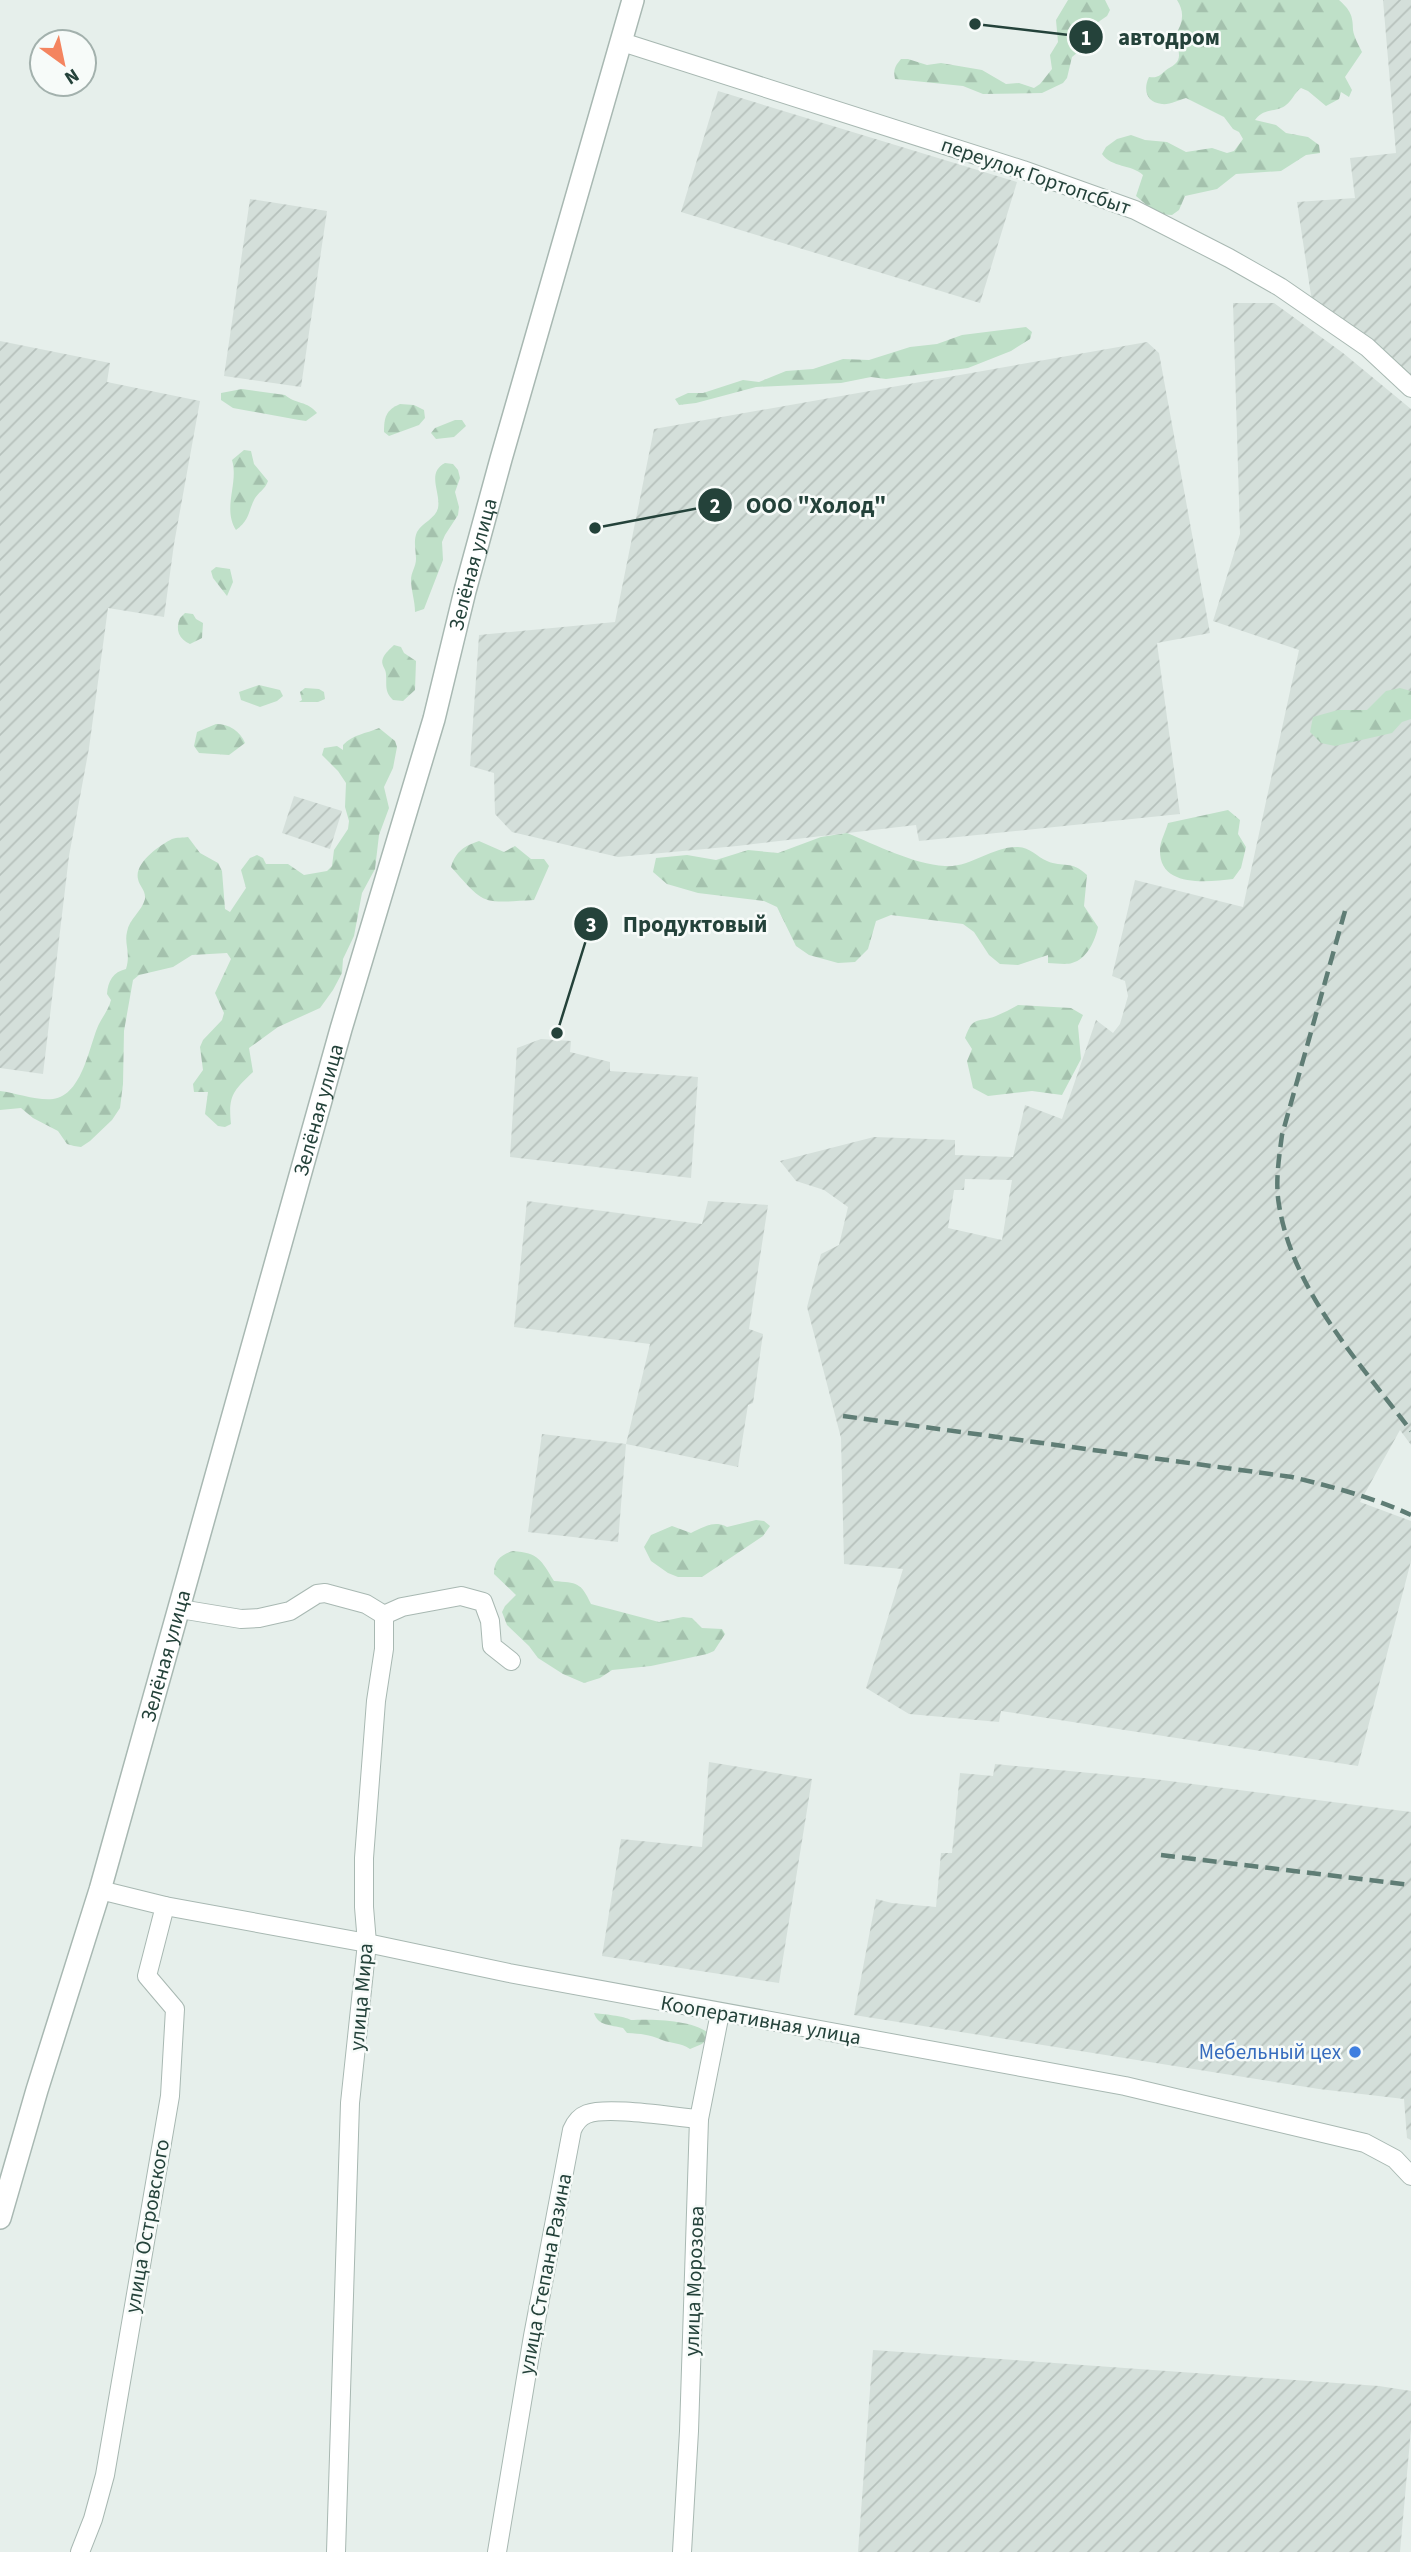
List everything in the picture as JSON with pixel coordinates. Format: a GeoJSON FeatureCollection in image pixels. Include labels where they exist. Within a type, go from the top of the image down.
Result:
{"type":"FeatureCollection","features":[{"type":"Feature","properties":{"kind":"street","name":"Зелёная улица"},"geometry":{"type":"LineString","coordinates":[[0,2218],[100,1890],[341,1028],[434,719],[501,460],[633,0]]}},
{"type":"Feature","properties":{"kind":"street","name":"переулок Гортопсбыт"},"geometry":{"type":"LineString","coordinates":[[622,42],[1023,170],[1135,210],[1170,226],[1280,287],[1367,347],[1411,388]]}},
{"type":"Feature","properties":{"kind":"street"},"geometry":{"type":"LineString","coordinates":[[180,1608],[241,1619],[259,1618],[290,1611],[317,1594],[325,1594],[366,1604],[384,1615],[402,1607],[461,1596],[483,1602],[490,1621],[492,1646],[511,1661]]}},
{"type":"Feature","properties":{"kind":"street","name":"улица Мира"},"geometry":{"type":"LineString","coordinates":[[336,2552],[350,2103],[367,1943],[364,1858],[376,1701],[384,1649],[384,1615]]}},
{"type":"Feature","properties":{"kind":"street","name":"Кооперативная улица"},"geometry":{"type":"LineString","coordinates":[[100,1890],[165,1906],[367,1943],[509,1973],[1125,2086],[1365,2143],[1395,2159],[1411,2176]]}},
{"type":"Feature","properties":{"kind":"street","name":"улица Островского"},"geometry":{"type":"LineString","coordinates":[[80,2552],[93,2519],[105,2475],[170,2096],[175,2009],[147,1976],[165,1906]]}},
{"type":"Feature","properties":{"kind":"street","name":"улица Морозова"},"geometry":{"type":"LineString","coordinates":[[682,2552],[689,2431],[699,2119],[720,2013]]}},
{"type":"Feature","properties":{"kind":"street","name":"улица Степана Разина"},"geometry":{"type":"LineString","coordinates":[[497,2552],[533,2336],[575,2122],[588,2113],[608,2111],[699,2119]]}},
{"type":"Feature","properties":{"kind":"shaded area"},"geometry":{"type":"Polygon","coordinates":[[[1383,0],[1411,0],[1411,382],[1312,302],[1297,202],[1355,198],[1350,158],[1396,153],[1383,0]]]}},
{"type":"Feature","properties":{"kind":"shaded area"},"geometry":{"type":"Polygon","coordinates":[[[718,91],[1017,182],[980,303],[681,212],[718,91]]]}},
{"type":"Feature","properties":{"kind":"shaded area"},"geometry":{"type":"Polygon","coordinates":[[[250,199],[327,211],[301,387],[224,376],[250,199]]]}},
{"type":"Feature","properties":{"kind":"shaded area"},"geometry":{"type":"Polygon","coordinates":[[[1233,303],[1274,303],[1343,353],[1411,409],[1411,1445],[1400,1430],[1360,1502],[1411,1521],[1411,1561],[1358,1766],[1001,1711],[999,1722],[909,1714],[866,1688],[903,1569],[844,1564],[841,1438],[807,1307],[821,1254],[839,1245],[848,1207],[824,1190],[796,1181],[780,1161],[874,1137],[955,1140],[955,1155],[1013,1157],[1025,1105],[1062,1119],[1096,1020],[1113,1033],[1120,1024],[1128,996],[1125,981],[1112,976],[1135,880],[1243,907],[1299,650],[1213,621],[1240,534],[1233,303]],[[965,1179],[964,1190],[954,1190],[948,1228],[1002,1240],[1012,1180],[965,1179]]]}},
{"type":"Feature","properties":{"kind":"shaded area"},"geometry":{"type":"Polygon","coordinates":[[[0,341],[110,363],[107,382],[200,401],[174,544],[164,617],[108,608],[89,748],[69,856],[43,1074],[0,1068],[0,341]]]}},
{"type":"Feature","properties":{"kind":"shaded area"},"geometry":{"type":"Polygon","coordinates":[[[1147,342],[1159,353],[1210,633],[1157,643],[1180,814],[919,841],[916,825],[618,857],[512,832],[495,814],[494,773],[470,766],[479,635],[615,622],[654,429],[1147,342]]]}},
{"type":"Feature","properties":{"kind":"shaded area"},"geometry":{"type":"Polygon","coordinates":[[[294,796],[342,811],[330,849],[282,833],[294,796]]]}},
{"type":"Feature","properties":{"kind":"shaded area"},"geometry":{"type":"Polygon","coordinates":[[[541,1039],[571,1041],[570,1052],[610,1062],[610,1071],[698,1077],[691,1178],[510,1157],[517,1048],[541,1039]]]}},
{"type":"Feature","properties":{"kind":"shaded area"},"geometry":{"type":"Polygon","coordinates":[[[527,1201],[702,1224],[708,1201],[768,1205],[749,1329],[763,1334],[753,1403],[748,1405],[738,1467],[626,1444],[650,1344],[514,1327],[527,1201]]]}},
{"type":"Feature","properties":{"kind":"shaded area"},"geometry":{"type":"Polygon","coordinates":[[[542,1434],[626,1444],[618,1542],[528,1532],[542,1434]]]}},
{"type":"Feature","properties":{"kind":"shaded area"},"geometry":{"type":"Polygon","coordinates":[[[709,1762],[812,1779],[779,1983],[602,1956],[621,1839],[702,1847],[709,1762]]]}},
{"type":"Feature","properties":{"kind":"shaded area"},"geometry":{"type":"Polygon","coordinates":[[[995,1764],[1154,1779],[1411,1812],[1411,2140],[1407,2138],[1404,2099],[1319,2089],[854,2015],[876,1899],[936,1907],[941,1853],[952,1853],[960,1773],[993,1776],[995,1764]]]}},
{"type":"Feature","properties":{"kind":"shaded area"},"geometry":{"type":"Polygon","coordinates":[[[873,2350],[1379,2386],[1411,2391],[1411,2429],[1400,2552],[858,2552],[873,2350]]]}},
{"type":"Feature","properties":{"kind":"green space"},"geometry":{"type":"Polygon","coordinates":[[[1068,0],[1105,0],[1110,10],[1107,16],[1091,27],[1083,48],[1072,57],[1067,78],[1063,83],[1042,93],[983,94],[963,86],[895,79],[897,64],[901,59],[908,59],[927,65],[941,63],[982,70],[1006,84],[1019,83],[1034,88],[1052,69],[1050,55],[1058,42],[1056,20],[1068,0]]]}},
{"type":"Feature","properties":{"kind":"green space"},"geometry":{"type":"Polygon","coordinates":[[[1177,0],[1339,0],[1350,13],[1354,36],[1362,52],[1345,77],[1352,90],[1349,97],[1341,92],[1339,99],[1326,106],[1301,88],[1286,105],[1263,113],[1255,120],[1276,125],[1286,133],[1308,137],[1319,145],[1320,153],[1306,155],[1281,171],[1236,174],[1217,189],[1185,196],[1179,210],[1172,215],[1157,214],[1136,196],[1143,175],[1111,162],[1102,154],[1106,147],[1117,139],[1131,135],[1145,140],[1167,142],[1186,152],[1212,148],[1227,153],[1234,151],[1243,139],[1224,117],[1186,98],[1162,104],[1152,101],[1147,95],[1149,77],[1160,75],[1178,61],[1175,35],[1180,27],[1182,13],[1177,0]]]}},
{"type":"Feature","properties":{"kind":"green space"},"geometry":{"type":"Polygon","coordinates":[[[1026,327],[1032,332],[1030,339],[1011,351],[968,368],[886,379],[871,377],[841,383],[756,387],[679,405],[675,399],[688,393],[703,393],[743,380],[759,382],[786,371],[813,369],[843,359],[869,360],[910,347],[937,344],[962,335],[1026,327]]]}},
{"type":"Feature","properties":{"kind":"green space"},"geometry":{"type":"Polygon","coordinates":[[[242,389],[285,395],[310,406],[317,413],[306,421],[233,408],[221,400],[221,393],[242,389]]]}},
{"type":"Feature","properties":{"kind":"green space"},"geometry":{"type":"Polygon","coordinates":[[[400,404],[414,405],[424,410],[425,418],[419,425],[389,436],[384,432],[385,418],[400,404]]]}},
{"type":"Feature","properties":{"kind":"green space"},"geometry":{"type":"Polygon","coordinates":[[[462,420],[466,426],[454,437],[436,439],[431,433],[435,428],[462,420]]]}},
{"type":"Feature","properties":{"kind":"green space"},"geometry":{"type":"Polygon","coordinates":[[[244,450],[251,451],[254,464],[268,481],[254,500],[246,520],[236,530],[230,513],[234,478],[232,460],[244,450]]]}},
{"type":"Feature","properties":{"kind":"green space"},"geometry":{"type":"Polygon","coordinates":[[[445,463],[453,464],[460,478],[455,492],[458,515],[442,542],[443,560],[424,609],[415,612],[411,580],[416,562],[416,535],[437,512],[435,477],[439,467],[445,463]]]}},
{"type":"Feature","properties":{"kind":"green space"},"geometry":{"type":"Polygon","coordinates":[[[216,567],[230,569],[233,582],[227,596],[213,578],[211,571],[216,567]]]}},
{"type":"Feature","properties":{"kind":"green space"},"geometry":{"type":"Polygon","coordinates":[[[185,613],[193,614],[203,623],[202,638],[190,644],[183,640],[178,630],[180,618],[185,613]]]}},
{"type":"Feature","properties":{"kind":"green space"},"geometry":{"type":"Polygon","coordinates":[[[394,645],[401,647],[404,653],[416,661],[415,690],[403,701],[393,700],[386,688],[386,672],[382,663],[385,654],[394,645]]]}},
{"type":"Feature","properties":{"kind":"green space"},"geometry":{"type":"Polygon","coordinates":[[[259,685],[280,690],[283,696],[260,707],[241,700],[239,692],[259,685]]]}},
{"type":"Feature","properties":{"kind":"green space"},"geometry":{"type":"Polygon","coordinates":[[[305,688],[319,689],[324,692],[325,699],[318,702],[299,702],[302,700],[300,692],[305,688]]]}},
{"type":"Feature","properties":{"kind":"green space"},"geometry":{"type":"Polygon","coordinates":[[[1400,688],[1411,691],[1411,719],[1402,722],[1392,733],[1335,746],[1321,743],[1310,732],[1313,717],[1338,710],[1367,710],[1386,691],[1400,688]]]}},
{"type":"Feature","properties":{"kind":"green space"},"geometry":{"type":"Polygon","coordinates":[[[216,724],[234,729],[245,743],[229,755],[199,753],[194,746],[197,732],[216,724]]]}},
{"type":"Feature","properties":{"kind":"green space"},"geometry":{"type":"Polygon","coordinates":[[[379,728],[395,741],[397,747],[393,768],[384,787],[389,808],[379,835],[375,869],[362,893],[354,936],[343,959],[342,973],[320,1008],[278,1027],[249,1048],[253,1072],[233,1095],[230,1107],[231,1124],[218,1126],[205,1114],[208,1092],[194,1092],[193,1084],[203,1070],[200,1047],[203,1040],[222,1020],[224,1013],[215,993],[231,959],[227,953],[192,955],[173,967],[139,975],[133,980],[124,1031],[120,1108],[112,1120],[90,1141],[81,1147],[67,1144],[58,1131],[33,1118],[21,1108],[0,1110],[0,1091],[53,1099],[71,1089],[78,1079],[111,1000],[107,994],[110,981],[118,972],[126,969],[128,927],[145,899],[138,873],[149,855],[172,839],[188,837],[200,853],[218,863],[222,871],[225,909],[230,912],[246,888],[241,870],[250,858],[257,855],[263,858],[266,864],[288,864],[304,875],[327,871],[332,866],[334,850],[348,829],[349,821],[345,807],[346,783],[322,755],[324,748],[337,746],[343,750],[343,745],[351,739],[379,728]]]}},
{"type":"Feature","properties":{"kind":"green space"},"geometry":{"type":"Polygon","coordinates":[[[1228,810],[1240,820],[1238,834],[1246,847],[1241,868],[1233,879],[1187,880],[1167,871],[1160,850],[1168,823],[1228,810]]]}},
{"type":"Feature","properties":{"kind":"green space"},"geometry":{"type":"Polygon","coordinates":[[[847,833],[920,862],[945,866],[963,864],[1000,850],[1018,847],[1053,863],[1077,867],[1087,875],[1084,906],[1098,927],[1092,943],[1082,958],[1070,964],[1048,963],[1048,955],[1018,965],[1000,964],[989,955],[974,932],[963,924],[891,915],[876,921],[868,949],[855,962],[838,963],[809,955],[796,946],[777,907],[764,901],[698,893],[667,884],[653,872],[656,858],[687,855],[716,860],[748,850],[778,853],[821,837],[847,833]]]}},
{"type":"Feature","properties":{"kind":"green space"},"geometry":{"type":"Polygon","coordinates":[[[479,841],[504,852],[515,846],[531,859],[544,859],[549,866],[534,900],[504,902],[486,899],[462,880],[451,867],[453,861],[461,850],[479,841]]]}},
{"type":"Feature","properties":{"kind":"green space"},"geometry":{"type":"Polygon","coordinates":[[[1018,1005],[1071,1008],[1083,1015],[1078,1026],[1081,1059],[1062,1095],[1032,1091],[988,1096],[973,1088],[967,1061],[972,1049],[965,1038],[968,1031],[977,1021],[996,1016],[1018,1005]]]}},
{"type":"Feature","properties":{"kind":"green space"},"geometry":{"type":"Polygon","coordinates":[[[756,1520],[764,1521],[770,1526],[763,1536],[702,1577],[678,1577],[668,1573],[651,1561],[644,1547],[651,1535],[672,1526],[691,1533],[713,1524],[727,1527],[756,1520]]]}},
{"type":"Feature","properties":{"kind":"green space"},"geometry":{"type":"Polygon","coordinates":[[[513,1551],[534,1556],[554,1581],[577,1585],[591,1604],[659,1622],[692,1618],[702,1628],[722,1629],[725,1634],[714,1651],[707,1654],[651,1666],[612,1670],[600,1678],[584,1683],[563,1674],[538,1658],[507,1625],[502,1612],[516,1595],[494,1574],[494,1569],[499,1559],[513,1551]]]}},
{"type":"Feature","properties":{"kind":"green space"},"geometry":{"type":"Polygon","coordinates":[[[594,2013],[631,2020],[660,2020],[691,2025],[707,2032],[707,2039],[690,2049],[649,2035],[627,2033],[623,2028],[602,2023],[594,2013]]]}},
{"type":"Feature","properties":{"kind":"railway"},"geometry":{"type":"LineString","coordinates":[[1345,911],[1282,1135],[1278,1170],[1279,1205],[1298,1267],[1313,1297],[1351,1353],[1411,1431]]}},
{"type":"Feature","properties":{"kind":"railway"},"geometry":{"type":"LineString","coordinates":[[843,1416],[1292,1477],[1367,1498],[1411,1515]]}},
{"type":"Feature","properties":{"kind":"railway"},"geometry":{"type":"LineString","coordinates":[[1161,1855],[1411,1885]]}},
{"type":"Feature","properties":{"kind":"place","name":"автодром"},"geometry":{"type":"Point","coordinates":[975,24]}},
{"type":"Feature","properties":{"kind":"place","name":"ООО \"Холод\""},"geometry":{"type":"Point","coordinates":[595,528]}},
{"type":"Feature","properties":{"kind":"place","name":"Продуктовый"},"geometry":{"type":"Point","coordinates":[557,1033]}},
{"type":"Feature","properties":{"kind":"place","name":"Мебельный цех"},"geometry":{"type":"Point","coordinates":[1355,2052]}}]}
